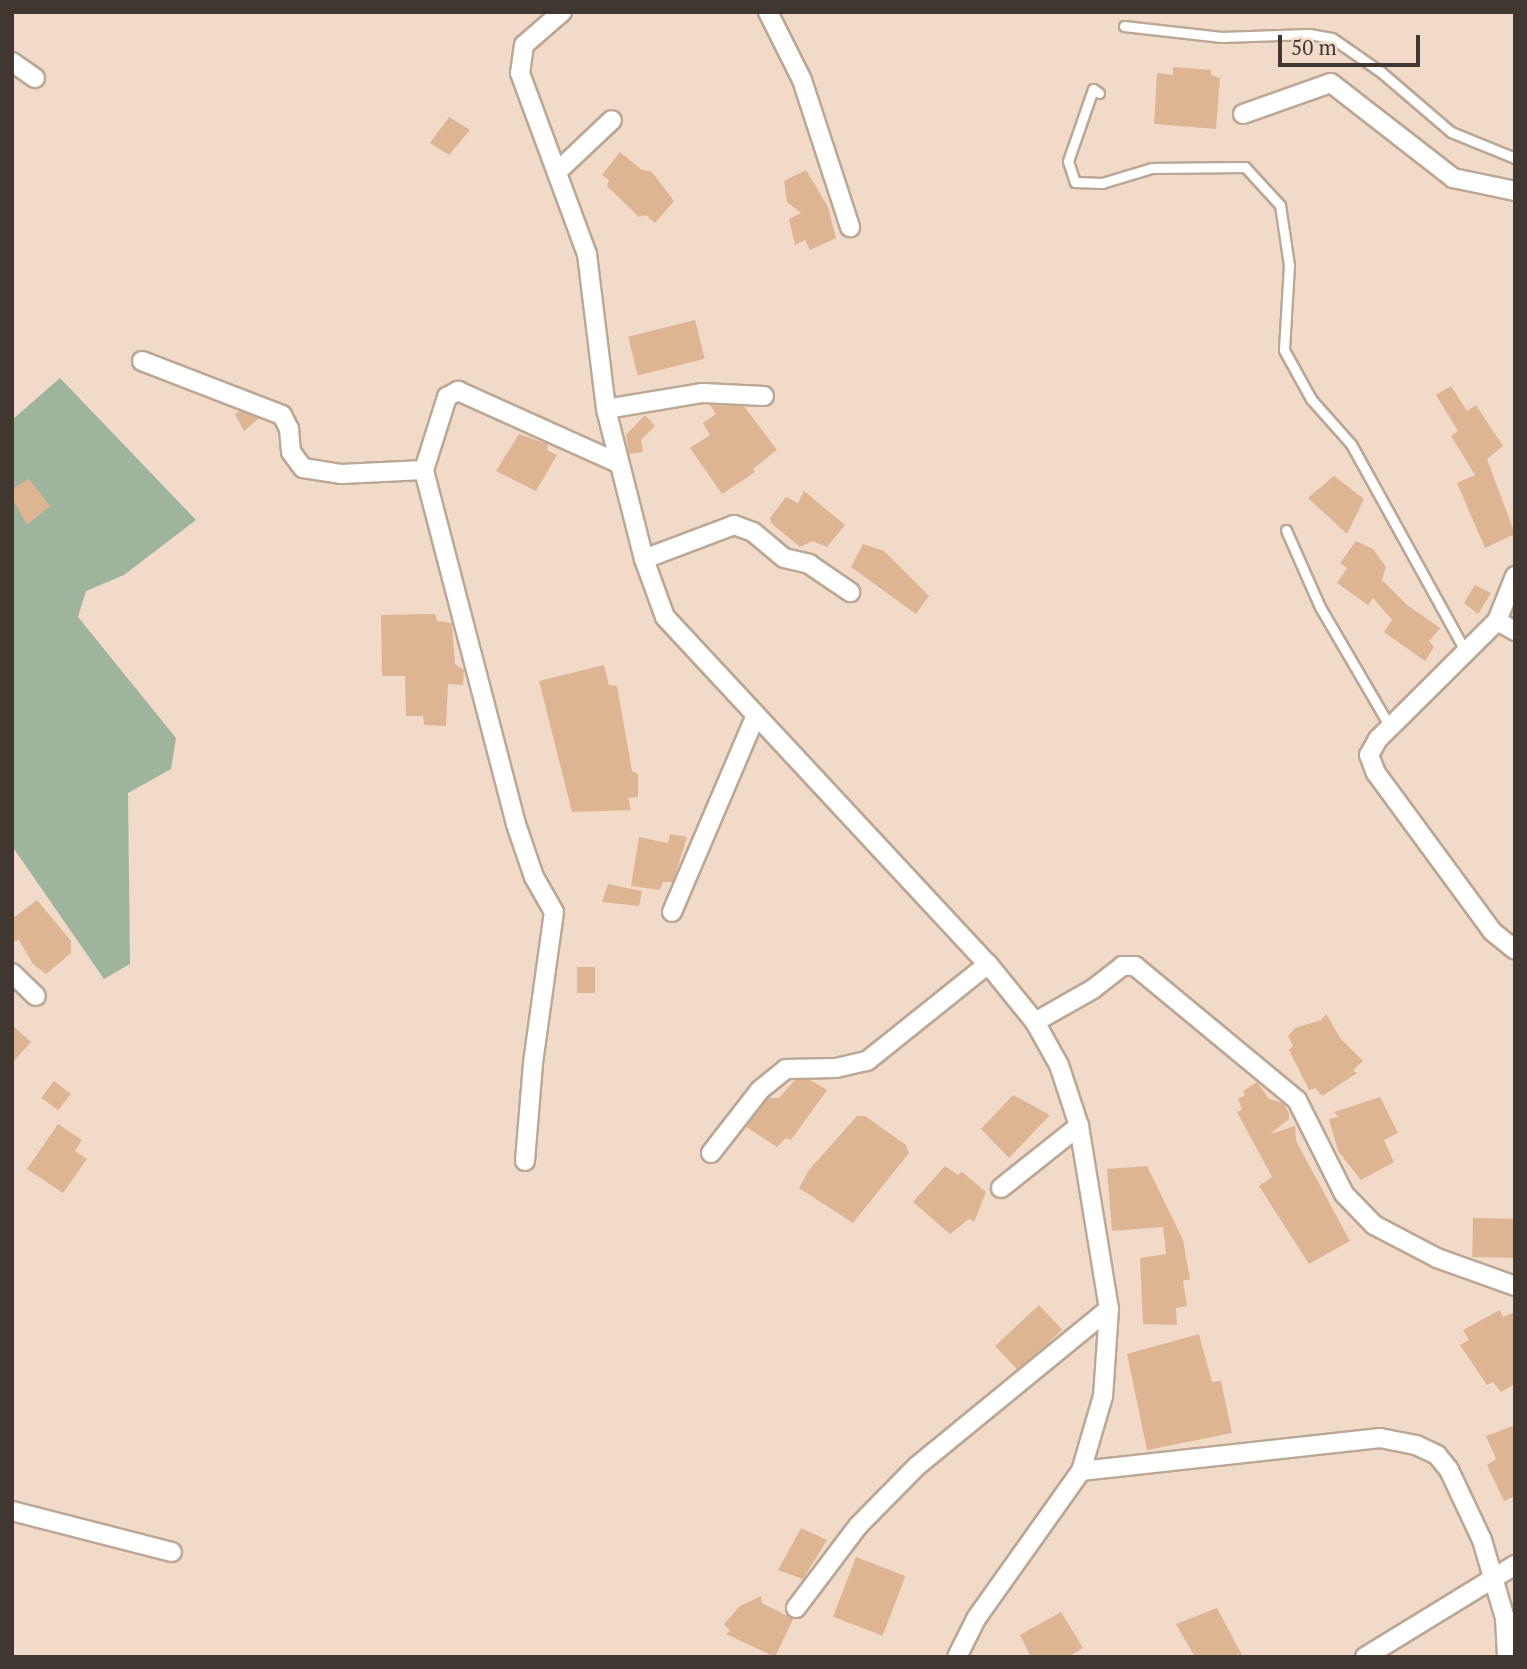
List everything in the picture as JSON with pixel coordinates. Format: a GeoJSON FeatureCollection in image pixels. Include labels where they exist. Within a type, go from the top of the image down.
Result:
{"type":"FeatureCollection","features":[{"type":"Feature","properties":{"kind":"street"},"geometry":{"type":"LineString","coordinates":[[562,12],[532,37],[520,57],[529,104],[558,171],[587,254],[606,409],[644,559],[665,617],[755,717],[988,964],[1035,1022],[1059,1065],[1080,1126],[1109,1309],[1103,1396],[1081,1471],[976,1619],[957,1657]]}},
{"type":"Feature","properties":{"kind":"street"},"geometry":{"type":"LineString","coordinates":[[768,12],[802,80],[850,227]]}},
{"type":"Feature","properties":{"kind":"street"},"geometry":{"type":"LineString","coordinates":[[12,62],[35,78]]}},
{"type":"Feature","properties":{"kind":"street"},"geometry":{"type":"LineString","coordinates":[[1243,114],[1331,83],[1453,178],[1515,191]]}},
{"type":"Feature","properties":{"kind":"street"},"geometry":{"type":"LineString","coordinates":[[558,171],[612,120]]}},
{"type":"Feature","properties":{"kind":"street"},"geometry":{"type":"LineString","coordinates":[[142,360],[282,415],[289,429],[291,452],[303,468],[341,474],[424,470]]}},
{"type":"Feature","properties":{"kind":"street"},"geometry":{"type":"LineString","coordinates":[[525,1161],[554,912],[534,877],[516,824],[424,470],[447,397],[458,391],[618,463]]}},
{"type":"Feature","properties":{"kind":"street"},"geometry":{"type":"LineString","coordinates":[[606,409],[703,393],[764,396]]}},
{"type":"Feature","properties":{"kind":"street"},"geometry":{"type":"LineString","coordinates":[[644,559],[734,525],[753,532],[784,558],[810,564],[850,592]]}},
{"type":"Feature","properties":{"kind":"street"},"geometry":{"type":"LineString","coordinates":[[1515,576],[1497,621],[1390,727],[1369,755],[1376,773],[1493,932],[1515,950]]}},
{"type":"Feature","properties":{"kind":"street"},"geometry":{"type":"LineString","coordinates":[[1497,621],[1515,631]]}},
{"type":"Feature","properties":{"kind":"street"},"geometry":{"type":"LineString","coordinates":[[672,912],[755,717]]}},
{"type":"Feature","properties":{"kind":"street"},"geometry":{"type":"LineString","coordinates":[[711,1153],[761,1090],[786,1069],[836,1068],[867,1061],[988,964]]}},
{"type":"Feature","properties":{"kind":"street"},"geometry":{"type":"LineString","coordinates":[[1035,1022],[1093,989],[1122,966],[1135,966],[1297,1100],[1344,1194],[1374,1225],[1437,1258],[1515,1286]]}},
{"type":"Feature","properties":{"kind":"street"},"geometry":{"type":"LineString","coordinates":[[12,973],[36,996]]}},
{"type":"Feature","properties":{"kind":"street"},"geometry":{"type":"LineString","coordinates":[[1001,1188],[1080,1126]]}},
{"type":"Feature","properties":{"kind":"street"},"geometry":{"type":"LineString","coordinates":[[796,1608],[858,1526],[918,1466],[1109,1309]]}},
{"type":"Feature","properties":{"kind":"street"},"geometry":{"type":"LineString","coordinates":[[1081,1471],[1380,1438],[1416,1445],[1437,1455],[1449,1470],[1494,1576],[1505,1618],[1507,1657]]}},
{"type":"Feature","properties":{"kind":"street"},"geometry":{"type":"LineString","coordinates":[[12,1511],[172,1552]]}},
{"type":"Feature","properties":{"kind":"street"},"geometry":{"type":"LineString","coordinates":[[1365,1657],[1437,1616],[1494,1576],[1515,1566]]}},
{"type":"Feature","properties":{"kind":"lane"},"geometry":{"type":"LineString","coordinates":[[1124,26],[1221,37],[1309,34],[1332,38],[1381,72],[1451,132],[1515,159]]}},
{"type":"Feature","properties":{"kind":"lane"},"geometry":{"type":"LineString","coordinates":[[1099,93],[1093,89],[1068,161],[1075,182],[1102,183],[1152,168],[1245,167],[1280,205],[1289,265],[1284,349],[1311,399],[1350,444],[1466,652]]}},
{"type":"Feature","properties":{"kind":"lane"},"geometry":{"type":"LineString","coordinates":[[1286,530],[1320,607],[1390,727]]}},
{"type":"Feature","properties":{"kind":"green space"},"geometry":{"type":"Polygon","coordinates":[[[60,378],[196,520],[124,575],[86,591],[78,617],[176,738],[171,769],[128,793],[130,964],[104,979],[12,846],[12,420],[60,378]]]}},
{"type":"Feature","properties":{"kind":"building"},"geometry":{"type":"Polygon","coordinates":[[[1173,67],[1211,70],[1211,75],[1220,78],[1216,129],[1154,124],[1157,73],[1173,75],[1173,67]]]}},
{"type":"Feature","properties":{"kind":"building"},"geometry":{"type":"Polygon","coordinates":[[[449,117],[470,130],[449,155],[430,143],[449,117]]]}},
{"type":"Feature","properties":{"kind":"building"},"geometry":{"type":"Polygon","coordinates":[[[620,152],[642,170],[651,171],[674,201],[655,223],[646,215],[639,217],[607,186],[609,180],[602,175],[620,152]]]}},
{"type":"Feature","properties":{"kind":"building"},"geometry":{"type":"Polygon","coordinates":[[[806,170],[828,207],[836,238],[810,250],[805,240],[795,245],[789,219],[801,213],[787,202],[784,181],[806,170]]]}},
{"type":"Feature","properties":{"kind":"building"},"geometry":{"type":"Polygon","coordinates":[[[695,320],[705,359],[638,376],[628,337],[695,320]]]}},
{"type":"Feature","properties":{"kind":"building"},"geometry":{"type":"Polygon","coordinates":[[[1451,386],[1467,411],[1476,405],[1503,446],[1487,459],[1515,534],[1485,548],[1457,483],[1475,475],[1451,436],[1458,431],[1436,395],[1451,386]]]}},
{"type":"Feature","properties":{"kind":"building"},"geometry":{"type":"Polygon","coordinates":[[[710,405],[744,406],[777,450],[753,469],[755,472],[722,494],[690,448],[710,435],[703,423],[716,414],[710,405]]]}},
{"type":"Feature","properties":{"kind":"building"},"geometry":{"type":"Polygon","coordinates":[[[240,411],[259,418],[244,431],[235,414],[240,411]]]}},
{"type":"Feature","properties":{"kind":"building"},"geometry":{"type":"Polygon","coordinates":[[[645,415],[655,426],[641,440],[643,452],[629,454],[626,435],[645,415]]]}},
{"type":"Feature","properties":{"kind":"building"},"geometry":{"type":"Polygon","coordinates":[[[519,434],[548,444],[547,450],[557,455],[536,491],[496,471],[519,434]]]}},
{"type":"Feature","properties":{"kind":"building"},"geometry":{"type":"Polygon","coordinates":[[[1334,476],[1364,499],[1347,534],[1308,498],[1334,476]]]}},
{"type":"Feature","properties":{"kind":"building"},"geometry":{"type":"Polygon","coordinates":[[[29,479],[50,506],[27,525],[12,497],[13,488],[29,479]]]}},
{"type":"Feature","properties":{"kind":"building"},"geometry":{"type":"Polygon","coordinates":[[[804,491],[845,525],[827,547],[812,541],[800,547],[772,524],[770,518],[786,497],[798,503],[804,491]]]}},
{"type":"Feature","properties":{"kind":"building"},"geometry":{"type":"Polygon","coordinates":[[[1356,541],[1373,549],[1386,567],[1382,580],[1407,605],[1440,628],[1429,641],[1434,647],[1425,661],[1384,632],[1392,620],[1373,598],[1368,605],[1337,583],[1347,568],[1340,563],[1356,541]]]}},
{"type":"Feature","properties":{"kind":"building"},"geometry":{"type":"Polygon","coordinates":[[[863,544],[884,551],[929,596],[916,614],[851,567],[863,544]]]}},
{"type":"Feature","properties":{"kind":"building"},"geometry":{"type":"Polygon","coordinates":[[[1475,585],[1491,593],[1478,614],[1464,603],[1475,585]]]}},
{"type":"Feature","properties":{"kind":"building"},"geometry":{"type":"Polygon","coordinates":[[[435,614],[437,621],[452,623],[455,664],[464,670],[463,685],[448,684],[446,726],[424,725],[423,716],[406,716],[405,676],[382,676],[381,615],[435,614]]]}},
{"type":"Feature","properties":{"kind":"building"},"geometry":{"type":"Polygon","coordinates":[[[604,665],[609,685],[617,686],[632,771],[638,774],[638,797],[628,798],[631,810],[572,812],[539,681],[604,665]]]}},
{"type":"Feature","properties":{"kind":"building"},"geometry":{"type":"Polygon","coordinates":[[[670,834],[687,837],[673,882],[663,882],[660,890],[631,886],[639,837],[668,843],[670,834]]]}},
{"type":"Feature","properties":{"kind":"building"},"geometry":{"type":"Polygon","coordinates":[[[608,884],[642,891],[639,906],[602,902],[608,884]]]}},
{"type":"Feature","properties":{"kind":"building"},"geometry":{"type":"Polygon","coordinates":[[[37,900],[71,941],[71,953],[46,974],[33,964],[19,940],[12,942],[12,919],[37,900]]]}},
{"type":"Feature","properties":{"kind":"building"},"geometry":{"type":"Polygon","coordinates":[[[577,967],[595,967],[595,993],[577,993],[577,967]]]}},
{"type":"Feature","properties":{"kind":"building"},"geometry":{"type":"Polygon","coordinates":[[[1326,1014],[1341,1039],[1363,1061],[1353,1070],[1357,1073],[1322,1096],[1316,1088],[1309,1090],[1289,1050],[1293,1046],[1288,1036],[1295,1028],[1321,1020],[1326,1014]]]}},
{"type":"Feature","properties":{"kind":"building"},"geometry":{"type":"Polygon","coordinates":[[[12,1025],[31,1042],[12,1063],[12,1025]]]}},
{"type":"Feature","properties":{"kind":"building"},"geometry":{"type":"Polygon","coordinates":[[[795,1080],[810,1080],[827,1090],[791,1140],[786,1138],[777,1147],[746,1127],[768,1098],[779,1098],[795,1080]]]}},
{"type":"Feature","properties":{"kind":"building"},"geometry":{"type":"Polygon","coordinates":[[[54,1081],[71,1094],[58,1110],[41,1098],[54,1081]]]}},
{"type":"Feature","properties":{"kind":"building"},"geometry":{"type":"Polygon","coordinates":[[[1257,1082],[1269,1099],[1283,1103],[1289,1113],[1289,1119],[1270,1134],[1295,1126],[1296,1141],[1350,1241],[1309,1264],[1259,1186],[1272,1177],[1237,1112],[1242,1110],[1238,1099],[1245,1095],[1243,1091],[1257,1082]]]}},
{"type":"Feature","properties":{"kind":"building"},"geometry":{"type":"Polygon","coordinates":[[[1013,1095],[1050,1115],[1009,1158],[981,1129],[1013,1095]]]}},
{"type":"Feature","properties":{"kind":"building"},"geometry":{"type":"Polygon","coordinates":[[[1380,1097],[1398,1133],[1384,1140],[1394,1162],[1361,1180],[1338,1151],[1329,1119],[1338,1117],[1334,1112],[1380,1097]]]}},
{"type":"Feature","properties":{"kind":"building"},"geometry":{"type":"Polygon","coordinates":[[[857,1116],[865,1116],[906,1145],[909,1153],[853,1223],[799,1188],[809,1170],[857,1116]]]}},
{"type":"Feature","properties":{"kind":"building"},"geometry":{"type":"Polygon","coordinates":[[[58,1124],[82,1140],[75,1151],[87,1159],[63,1193],[27,1169],[58,1124]]]}},
{"type":"Feature","properties":{"kind":"building"},"geometry":{"type":"Polygon","coordinates":[[[945,1166],[958,1175],[962,1172],[986,1192],[974,1222],[969,1219],[950,1234],[913,1202],[945,1166]]]}},
{"type":"Feature","properties":{"kind":"building"},"geometry":{"type":"Polygon","coordinates":[[[1147,1166],[1183,1240],[1190,1279],[1183,1281],[1187,1306],[1176,1308],[1177,1325],[1143,1324],[1140,1258],[1166,1254],[1163,1227],[1112,1231],[1107,1169],[1147,1166]]]}},
{"type":"Feature","properties":{"kind":"building"},"geometry":{"type":"Polygon","coordinates":[[[1473,1218],[1515,1219],[1514,1258],[1472,1257],[1473,1218]]]}},
{"type":"Feature","properties":{"kind":"building"},"geometry":{"type":"Polygon","coordinates":[[[1039,1305],[1062,1330],[1018,1371],[995,1346],[1039,1305]]]}},
{"type":"Feature","properties":{"kind":"building"},"geometry":{"type":"Polygon","coordinates":[[[1500,1310],[1503,1317],[1515,1312],[1515,1384],[1501,1392],[1493,1382],[1487,1385],[1460,1345],[1469,1340],[1463,1330],[1500,1310]]]}},
{"type":"Feature","properties":{"kind":"building"},"geometry":{"type":"Polygon","coordinates":[[[1199,1334],[1212,1382],[1221,1381],[1232,1433],[1147,1450],[1127,1354],[1199,1334]]]}},
{"type":"Feature","properties":{"kind":"building"},"geometry":{"type":"Polygon","coordinates":[[[1515,1425],[1515,1496],[1504,1501],[1487,1465],[1496,1459],[1486,1436],[1515,1425]]]}},
{"type":"Feature","properties":{"kind":"building"},"geometry":{"type":"Polygon","coordinates":[[[801,1528],[827,1540],[803,1579],[778,1570],[801,1528]]]}},
{"type":"Feature","properties":{"kind":"building"},"geometry":{"type":"Polygon","coordinates":[[[856,1557],[905,1576],[883,1636],[833,1617],[856,1557]]]}},
{"type":"Feature","properties":{"kind":"building"},"geometry":{"type":"Polygon","coordinates":[[[761,1596],[762,1603],[793,1619],[775,1657],[726,1634],[730,1631],[724,1624],[740,1606],[761,1596]]]}},
{"type":"Feature","properties":{"kind":"building"},"geometry":{"type":"Polygon","coordinates":[[[1217,1608],[1243,1657],[1195,1657],[1176,1624],[1217,1608]]]}},
{"type":"Feature","properties":{"kind":"building"},"geometry":{"type":"Polygon","coordinates":[[[1061,1612],[1083,1648],[1068,1657],[1031,1657],[1020,1635],[1061,1612]]]}}]}
